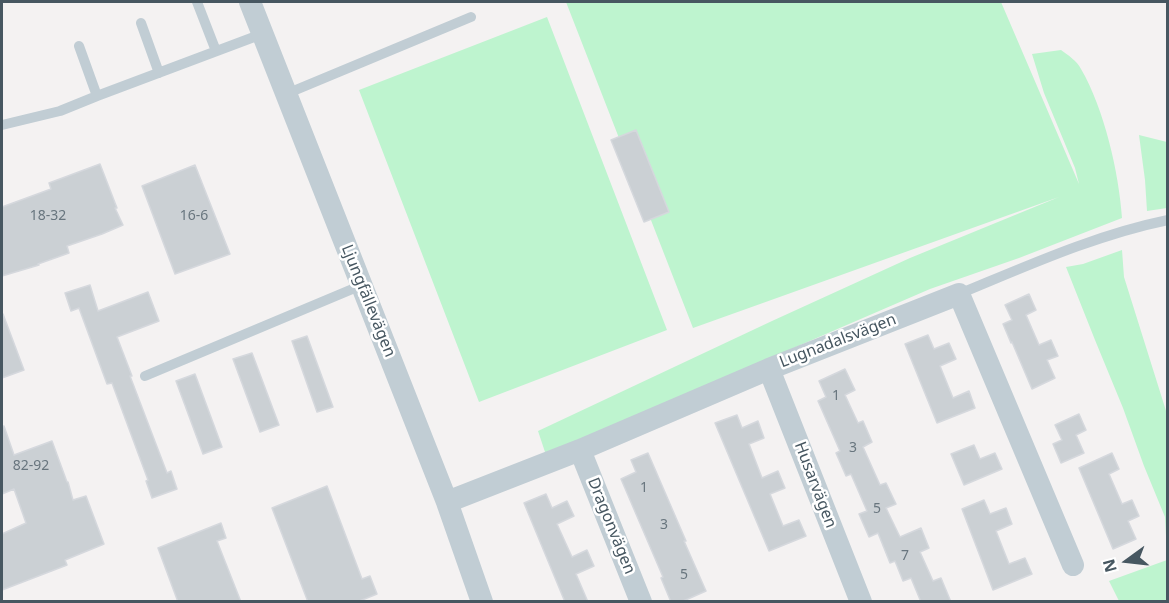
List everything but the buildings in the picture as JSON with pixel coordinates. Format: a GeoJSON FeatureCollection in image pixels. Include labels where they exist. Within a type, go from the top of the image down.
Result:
{"type":"FeatureCollection","features":[{"type":"Feature","properties":{"kind":"street","name":"Ljungfällevägen"},"geometry":{"type":"LineString","coordinates":[[250,2],[447,502],[482,602]]}},
{"type":"Feature","properties":{"kind":"street","name":"Lugnadalsvägen"},"geometry":{"type":"LineString","coordinates":[[447,502],[580,450],[769,369],[959,294]]}},
{"type":"Feature","properties":{"kind":"street"},"geometry":{"type":"LineString","coordinates":[[959,294],[1073,565]]}},
{"type":"Feature","properties":{"kind":"street","name":"Husarvägen"},"geometry":{"type":"LineString","coordinates":[[769,369],[861,602]]}},
{"type":"Feature","properties":{"kind":"street","name":"Dragonvägen"},"geometry":{"type":"LineString","coordinates":[[580,450],[641,602]]}},
{"type":"Feature","properties":{"kind":"lane"},"geometry":{"type":"LineString","coordinates":[[197,2],[216,51]]}},
{"type":"Feature","properties":{"kind":"lane"},"geometry":{"type":"LineString","coordinates":[[286,94],[471,17]]}},
{"type":"Feature","properties":{"kind":"lane"},"geometry":{"type":"LineString","coordinates":[[141,23],[159,72]]}},
{"type":"Feature","properties":{"kind":"lane"},"geometry":{"type":"LineString","coordinates":[[2,125],[60,111],[262,34]]}},
{"type":"Feature","properties":{"kind":"lane"},"geometry":{"type":"LineString","coordinates":[[79,46],[97,96]]}},
{"type":"Feature","properties":{"kind":"lane"},"geometry":{"type":"LineString","coordinates":[[959,294],[1085,243],[1138,226],[1167,220]]}},
{"type":"Feature","properties":{"kind":"lane"},"geometry":{"type":"LineString","coordinates":[[145,376],[362,285]]}},
{"type":"Feature","properties":{"kind":"green space"},"geometry":{"type":"Polygon","coordinates":[[[566,2],[1001,2],[1079,184],[1075,168],[1044,93],[1032,54],[1061,50],[1081,69],[1097,102],[1109,141],[1118,181],[1122,218],[930,289],[546,455],[538,431],[910,258],[1059,197],[693,328],[566,2]]]}},
{"type":"Feature","properties":{"kind":"green space"},"geometry":{"type":"Polygon","coordinates":[[[547,17],[667,330],[479,402],[359,90],[547,17]]]}},
{"type":"Feature","properties":{"kind":"green space"},"geometry":{"type":"Polygon","coordinates":[[[1139,135],[1167,142],[1167,208],[1147,211],[1139,135]]]}},
{"type":"Feature","properties":{"kind":"green space"},"geometry":{"type":"Polygon","coordinates":[[[1122,250],[1124,277],[1167,414],[1167,555],[1165,517],[1066,267],[1083,264],[1122,250]]]}},
{"type":"Feature","properties":{"kind":"green space"},"geometry":{"type":"Polygon","coordinates":[[[1167,560],[1167,601],[1119,601],[1109,581],[1167,560]]]}}]}
